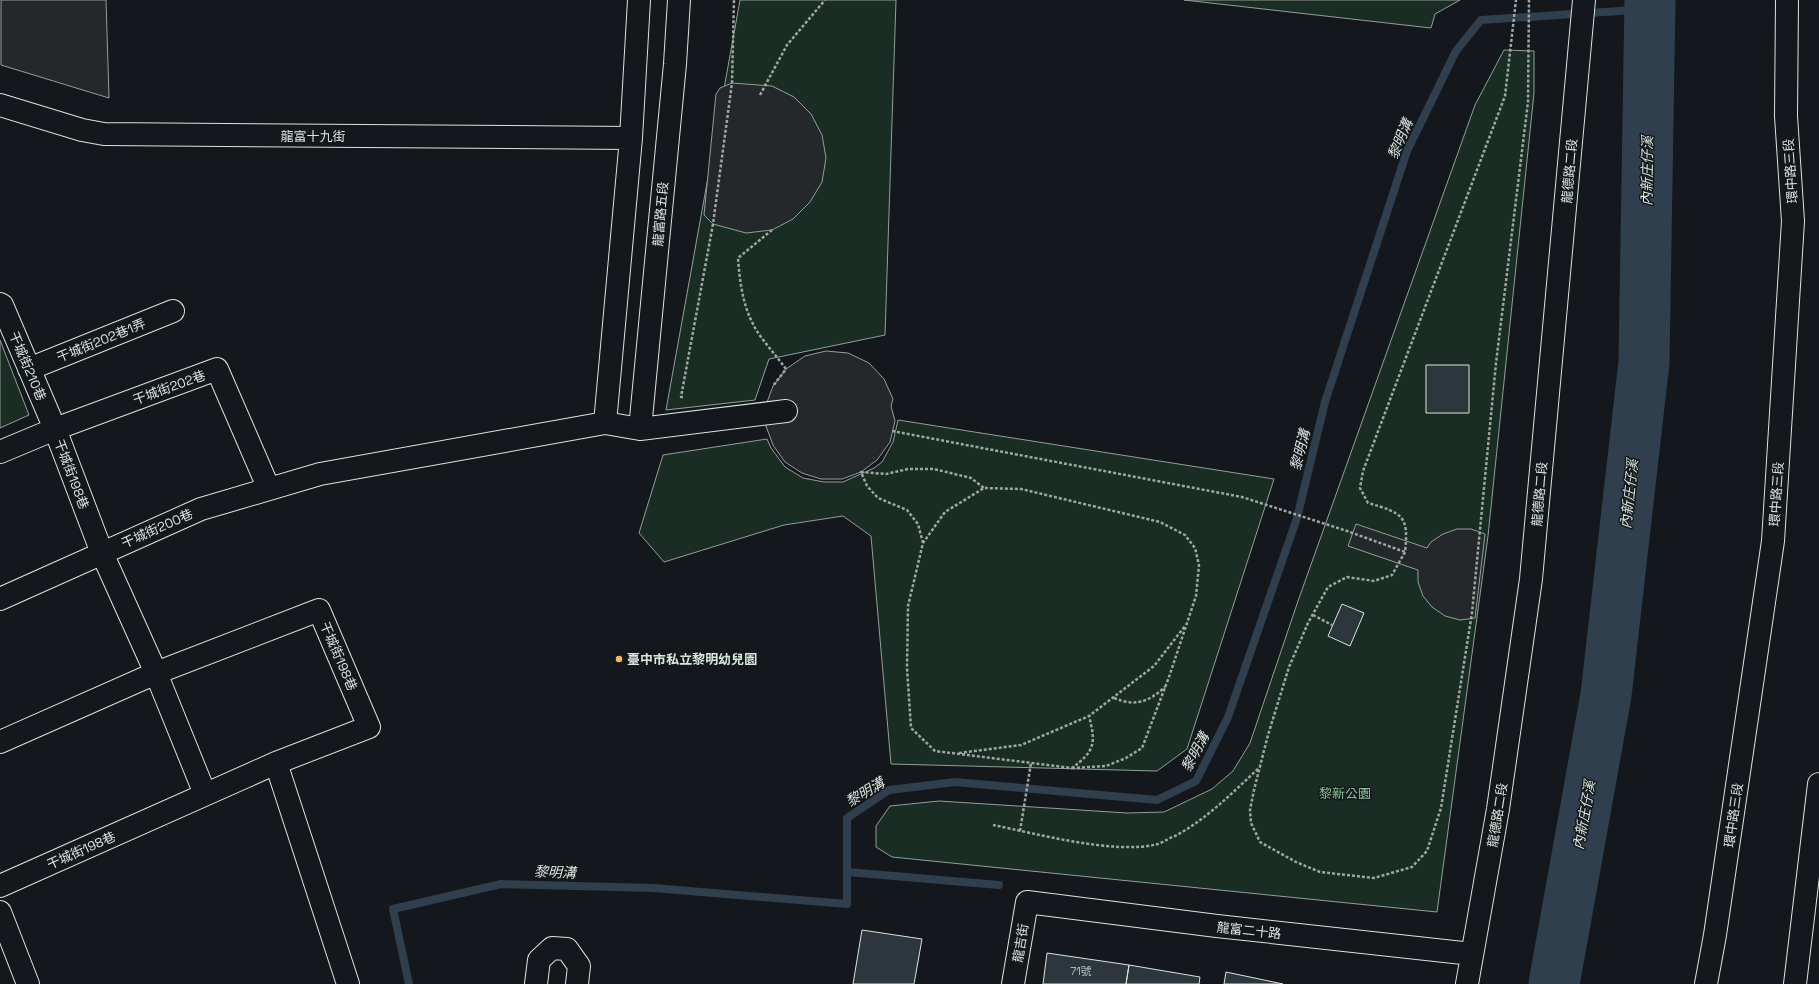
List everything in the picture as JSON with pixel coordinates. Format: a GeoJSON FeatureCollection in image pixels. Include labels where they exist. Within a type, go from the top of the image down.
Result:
{"type":"FeatureCollection","features":[{"type":"Feature","properties":{"kind":"main road"},"geometry":{"type":"LineString","coordinates":[[605,423],[631,138],[639,0]]}},
{"type":"Feature","properties":{"kind":"main road","name":"龍富路五段"},"geometry":{"type":"LineString","coordinates":[[640,429],[674,72],[679,0]]}},
{"type":"Feature","properties":{"kind":"main road","name":"龍德路二段"},"geometry":{"type":"LineString","coordinates":[[1467,984],[1498,809],[1531,579],[1584,0]]}},
{"type":"Feature","properties":{"kind":"main road","name":"環中路三段"},"geometry":{"type":"LineString","coordinates":[[1706,984],[1718,920],[1773,541],[1793,221],[1786,116],[1788,0]]}},
{"type":"Feature","properties":{"kind":"main road","name":"龍富十九街"},"geometry":{"type":"LineString","coordinates":[[0,105],[82,130],[104,134],[631,138]]}},
{"type":"Feature","properties":{"kind":"main road","name":"干城街210巷"},"geometry":{"type":"LineString","coordinates":[[0,304],[2,304],[55,429]]}},
{"type":"Feature","properties":{"kind":"main road","name":"干城街202巷1弄"},"geometry":{"type":"LineString","coordinates":[[29,369],[173,311]]}},
{"type":"Feature","properties":{"kind":"main road","name":"干城街202巷"},"geometry":{"type":"LineString","coordinates":[[0,452],[55,429],[217,369],[268,489]]}},
{"type":"Feature","properties":{"kind":"main road","name":"干城街200巷"},"geometry":{"type":"LineString","coordinates":[[0,598],[201,509],[320,474],[605,423],[640,429],[786,411]]}},
{"type":"Feature","properties":{"kind":"main road","name":"干城街198巷"},"geometry":{"type":"LineString","coordinates":[[55,429],[102,553],[156,673],[205,794]]}},
{"type":"Feature","properties":{"kind":"main road","name":"干城街198巷"},"geometry":{"type":"LineString","coordinates":[[0,742],[156,673],[320,610],[370,727],[276,763],[0,886]]}},
{"type":"Feature","properties":{"kind":"main road"},"geometry":{"type":"LineString","coordinates":[[276,763],[348,984]]}},
{"type":"Feature","properties":{"kind":"main road"},"geometry":{"type":"LineString","coordinates":[[1795,984],[1819,784]]}},
{"type":"Feature","properties":{"kind":"main road","name":"龍富二十路"},"geometry":{"type":"LineString","coordinates":[[1027,902],[1216,926],[1472,954]]}},
{"type":"Feature","properties":{"kind":"main road","name":"龍吉街"},"geometry":{"type":"LineString","coordinates":[[1013,984],[1027,902]]}},
{"type":"Feature","properties":{"kind":"main road"},"geometry":{"type":"LineString","coordinates":[[0,912],[28,984]]}},
{"type":"Feature","properties":{"kind":"main road"},"geometry":{"type":"LineString","coordinates":[[536,984],[539,960],[552,948],[567,949],[580,966],[577,984]]}},
{"type":"Feature","properties":{"kind":"path"},"geometry":{"type":"LineString","coordinates":[[688,396],[681,397],[713,224],[732,83],[734,0]]}},
{"type":"Feature","properties":{"kind":"path"},"geometry":{"type":"LineString","coordinates":[[760,95],[787,45],[825,0]]}},
{"type":"Feature","properties":{"kind":"path"},"geometry":{"type":"LineString","coordinates":[[1516,0],[1505,96],[1363,471],[1360,488],[1368,503],[1386,508],[1401,517],[1406,527],[1405,552],[1392,575],[1374,581],[1347,577],[1328,587],[1313,615],[1289,667],[1260,767],[1250,810],[1251,823],[1260,842],[1296,862],[1320,872],[1374,878],[1412,867],[1427,851],[1441,808],[1472,613],[1496,363],[1528,102],[1529,0]]}},
{"type":"Feature","properties":{"kind":"path"},"geometry":{"type":"LineString","coordinates":[[765,387],[773,386],[786,369],[760,336],[746,309],[740,285],[738,258],[772,230]]}},
{"type":"Feature","properties":{"kind":"path"},"geometry":{"type":"LineString","coordinates":[[892,432],[1242,497],[1347,531],[1405,552]]}},
{"type":"Feature","properties":{"kind":"path"},"geometry":{"type":"LineString","coordinates":[[923,543],[918,524],[907,510],[878,498],[867,486],[861,472],[886,474],[908,469],[934,470],[971,478],[984,488]]}},
{"type":"Feature","properties":{"kind":"path"},"geometry":{"type":"LineString","coordinates":[[984,488],[1021,489],[1095,506],[1160,522],[1185,536],[1195,548],[1199,565],[1196,596],[1165,687],[1142,748],[1106,766],[1072,768],[935,751],[911,728],[907,668],[908,606],[923,543],[945,512],[984,488]]}},
{"type":"Feature","properties":{"kind":"path"},"geometry":{"type":"LineString","coordinates":[[1313,615],[1332,626]]}},
{"type":"Feature","properties":{"kind":"path"},"geometry":{"type":"LineString","coordinates":[[953,753],[1021,745],[1089,716],[1154,666],[1187,624]]}},
{"type":"Feature","properties":{"kind":"path"},"geometry":{"type":"LineString","coordinates":[[1113,698],[1126,703],[1139,702],[1153,698],[1165,687]]}},
{"type":"Feature","properties":{"kind":"path"},"geometry":{"type":"LineString","coordinates":[[1072,768],[1086,758],[1093,743],[1094,736],[1089,716]]}},
{"type":"Feature","properties":{"kind":"path"},"geometry":{"type":"LineString","coordinates":[[1020,831],[1031,763]]}},
{"type":"Feature","properties":{"kind":"path"},"geometry":{"type":"LineString","coordinates":[[993,825],[1098,844],[1136,847],[1160,844],[1187,829],[1206,816],[1260,767]]}},
{"type":"Feature","properties":{"kind":"green space"},"geometry":{"type":"Polygon","coordinates":[[[740,0],[896,0],[885,335],[769,359],[755,400],[666,410],[740,0]]]}},
{"type":"Feature","properties":{"kind":"green space"},"geometry":{"type":"Polygon","coordinates":[[[1184,0],[1460,0],[1435,14],[1431,28],[1184,0]]]}},
{"type":"Feature","properties":{"kind":"green space","name":"黎新公園"},"geometry":{"type":"Polygon","coordinates":[[[1504,50],[1534,51],[1534,93],[1488,536],[1437,912],[892,857],[876,847],[876,826],[890,806],[939,801],[1127,813],[1164,812],[1212,789],[1233,771],[1250,743],[1298,601],[1475,105],[1504,50]]]}},
{"type":"Feature","properties":{"kind":"green space"},"geometry":{"type":"Polygon","coordinates":[[[0,340],[29,415],[0,428],[0,340]]]}},
{"type":"Feature","properties":{"kind":"green space"},"geometry":{"type":"Polygon","coordinates":[[[898,420],[1274,479],[1187,749],[1157,771],[891,764],[871,536],[843,516],[784,525],[664,562],[639,533],[663,455],[767,439],[771,448],[785,467],[803,478],[824,482],[843,482],[874,468],[882,462],[893,442],[898,420]]]}},
{"type":"Feature","properties":{"kind":"shaded area"},"geometry":{"type":"Polygon","coordinates":[[[1,0],[106,0],[109,98],[1,65],[1,0]]]}},
{"type":"Feature","properties":{"kind":"shaded area"},"geometry":{"type":"Polygon","coordinates":[[[732,83],[772,86],[794,97],[811,114],[822,135],[826,158],[822,182],[810,202],[793,219],[772,230],[746,233],[713,224],[704,215],[716,94],[720,88],[732,83]]]}},
{"type":"Feature","properties":{"kind":"shaded area"},"geometry":{"type":"Polygon","coordinates":[[[826,351],[848,353],[869,363],[884,379],[893,399],[891,406],[895,421],[890,442],[877,460],[861,472],[842,479],[821,479],[802,473],[785,462],[773,445],[766,426],[766,405],[773,386],[786,369],[805,356],[826,351]]]}},
{"type":"Feature","properties":{"kind":"shaded area"},"geometry":{"type":"Polygon","coordinates":[[[1356,524],[1427,548],[1431,542],[1443,534],[1457,529],[1471,529],[1485,534],[1475,618],[1460,620],[1445,616],[1432,607],[1423,596],[1418,582],[1418,570],[1348,546],[1356,524]]]}},
{"type":"Feature","properties":{"kind":"building"},"geometry":{"type":"Polygon","coordinates":[[[1426,365],[1469,365],[1469,413],[1426,413],[1426,365]]]}},
{"type":"Feature","properties":{"kind":"building"},"geometry":{"type":"Polygon","coordinates":[[[1342,604],[1364,613],[1350,646],[1328,636],[1342,604]]]}},
{"type":"Feature","properties":{"kind":"building"},"geometry":{"type":"Polygon","coordinates":[[[862,930],[922,939],[914,984],[853,984],[862,930]]]}},
{"type":"Feature","properties":{"kind":"building"},"geometry":{"type":"Polygon","coordinates":[[[1047,953],[1129,965],[1126,984],[1043,984],[1047,953]]]}},
{"type":"Feature","properties":{"kind":"building"},"geometry":{"type":"Polygon","coordinates":[[[1129,965],[1200,977],[1199,984],[1126,984],[1129,965]]]}},
{"type":"Feature","properties":{"kind":"building"},"geometry":{"type":"Polygon","coordinates":[[[1226,972],[1283,984],[1224,984],[1226,972]]]}},
{"type":"Feature","properties":{"kind":"waterway","name":"內新庄仔溪"},"geometry":{"type":"LineString","coordinates":[[1554,984],[1606,695],[1644,362],[1650,0]]}},
{"type":"Feature","properties":{"kind":"waterway","name":"黎明溝"},"geometry":{"type":"LineString","coordinates":[[409,984],[393,909],[501,884],[653,888],[847,904],[847,818],[889,790],[955,782],[1157,800],[1196,781],[1228,717],[1297,518],[1325,402],[1407,151],[1456,51],[1481,20],[1650,9]]}},
{"type":"Feature","properties":{"kind":"waterway"},"geometry":{"type":"LineString","coordinates":[[847,872],[999,885]]}},
{"type":"Feature","properties":{"kind":"place","name":"臺中市私立黎明幼兒園"},"geometry":{"type":"Point","coordinates":[619,659]}}]}
